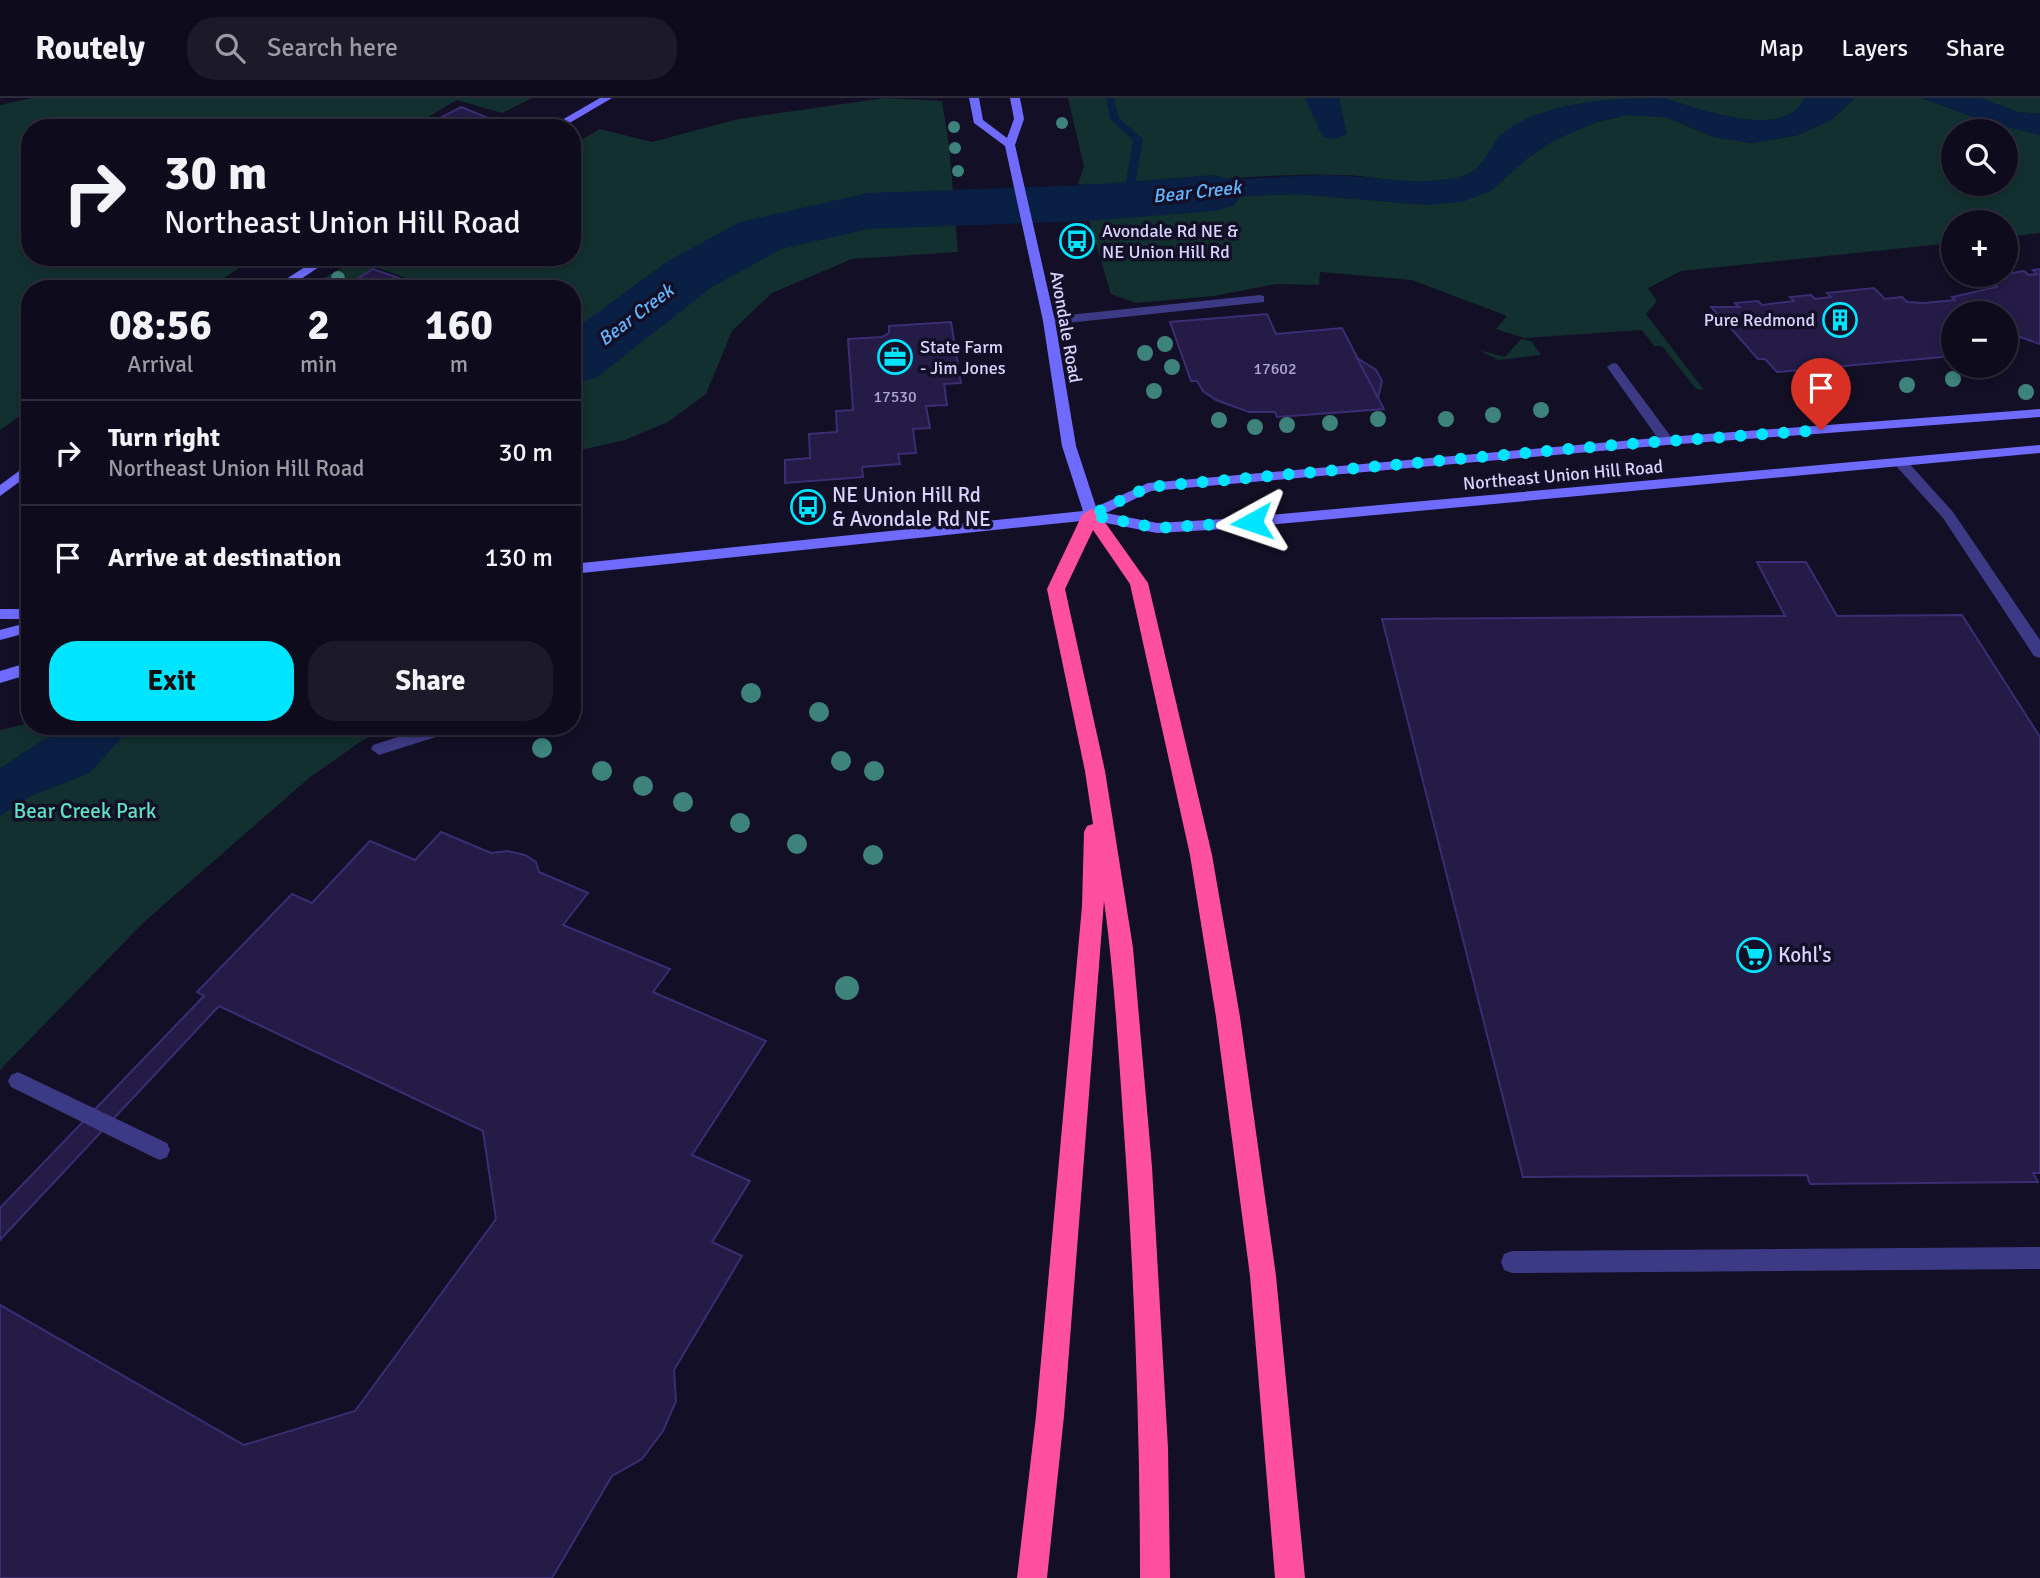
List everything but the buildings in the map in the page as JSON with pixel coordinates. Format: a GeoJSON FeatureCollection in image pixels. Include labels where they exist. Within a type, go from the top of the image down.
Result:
{"type":"FeatureCollection","features":[{"type":"Feature","properties":{"kind":"highway"},"geometry":{"type":"LineString","coordinates":[[1155,1578],[1154,1448],[1139,1167],[1122,948],[1096,771],[1056,589],[1091,515],[1139,583],[1200,855],[1228,1017],[1263,1276],[1290,1578]]}},
{"type":"Feature","properties":{"kind":"highway"},"geometry":{"type":"LineString","coordinates":[[1032,1578],[1050,1416],[1092,919],[1096,771]]}},
{"type":"Feature","properties":{"kind":"main road"},"geometry":{"type":"LineString","coordinates":[[569,119],[607,98]]}},
{"type":"Feature","properties":{"kind":"main road"},"geometry":{"type":"LineString","coordinates":[[974,98],[978,121],[1010,145]]}},
{"type":"Feature","properties":{"kind":"main road","name":"Avondale Road"},"geometry":{"type":"LineString","coordinates":[[1016,98],[1019,119],[1010,145],[1049,321],[1069,446],[1091,515]]}},
{"type":"Feature","properties":{"kind":"main road"},"geometry":{"type":"LineString","coordinates":[[291,280],[314,266]]}},
{"type":"Feature","properties":{"kind":"main road","name":"Northeast Union Hill Road"},"geometry":{"type":"LineString","coordinates":[[1091,515],[1148,487],[1667,441],[2040,413]]}},
{"type":"Feature","properties":{"kind":"main road","name":"Northeast Union Hill Road"},"geometry":{"type":"LineString","coordinates":[[581,568],[1091,515],[1157,528],[1209,525],[1902,464],[2040,449]]}},
{"type":"Feature","properties":{"kind":"main road"},"geometry":{"type":"LineString","coordinates":[[0,492],[21,474]]}},
{"type":"Feature","properties":{"kind":"main road"},"geometry":{"type":"LineString","coordinates":[[0,614],[21,614]]}},
{"type":"Feature","properties":{"kind":"main road"},"geometry":{"type":"LineString","coordinates":[[0,635],[21,629]]}},
{"type":"Feature","properties":{"kind":"main road"},"geometry":{"type":"LineString","coordinates":[[0,677],[21,671]]}},
{"type":"Feature","properties":{"kind":"street"},"geometry":{"type":"LineString","coordinates":[[1049,321],[1260,299]]}},
{"type":"Feature","properties":{"kind":"street"},"geometry":{"type":"LineString","coordinates":[[1613,367],[1667,441]]}},
{"type":"Feature","properties":{"kind":"street"},"geometry":{"type":"LineString","coordinates":[[1902,464],[1948,515],[2040,652]]}},
{"type":"Feature","properties":{"kind":"street"},"geometry":{"type":"LineString","coordinates":[[379,749],[423,735]]}},
{"type":"Feature","properties":{"kind":"street"},"geometry":{"type":"LineString","coordinates":[[18,1081],[160,1150]]}},
{"type":"Feature","properties":{"kind":"street"},"geometry":{"type":"LineString","coordinates":[[1512,1262],[2040,1258]]}},
{"type":"Feature","properties":{"kind":"green space"},"geometry":{"type":"Polygon","coordinates":[[[32,98],[532,98],[502,113],[457,100],[424,119],[21,119],[21,266],[242,266],[221,280],[21,280],[21,415],[0,430],[0,105],[32,98]]]}},
{"type":"Feature","properties":{"kind":"green space"},"geometry":{"type":"Polygon","coordinates":[[[885,98],[942,101],[949,145],[958,252],[852,259],[772,293],[732,331],[706,394],[668,422],[625,440],[581,450],[581,280],[411,280],[376,267],[355,280],[321,280],[345,266],[581,266],[581,140],[600,129],[652,142],[738,119],[885,98]]]}},
{"type":"Feature","properties":{"kind":"green space"},"geometry":{"type":"Polygon","coordinates":[[[1068,98],[1655,98],[1606,101],[1502,134],[1475,169],[1449,180],[1420,183],[1312,174],[1112,185],[1078,184],[1084,167],[1068,98]]]}},
{"type":"Feature","properties":{"kind":"green space"},"geometry":{"type":"Polygon","coordinates":[[[1663,98],[1804,98],[1794,111],[1779,118],[1760,120],[1717,114],[1663,98]]]}},
{"type":"Feature","properties":{"kind":"green space"},"geometry":{"type":"Polygon","coordinates":[[[1855,98],[1922,98],[1979,119],[1941,119],[1941,196],[2018,196],[2018,130],[2040,135],[2040,233],[2018,236],[2018,210],[1941,210],[1941,244],[1681,271],[1648,288],[1657,301],[1646,314],[1704,390],[1696,389],[1662,346],[1654,346],[1642,330],[1524,338],[1496,329],[1507,316],[1412,280],[1320,272],[1319,285],[1276,284],[1213,296],[1136,303],[1111,294],[1087,214],[1126,210],[1152,213],[1220,197],[1297,194],[1427,205],[1529,157],[1556,139],[1597,122],[1626,115],[1666,117],[1714,137],[1752,143],[1798,135],[1831,120],[1855,98]]]}},
{"type":"Feature","properties":{"kind":"green space"},"geometry":{"type":"Polygon","coordinates":[[[1980,98],[2040,98],[2040,114],[2018,112],[1980,98]]]}},
{"type":"Feature","properties":{"kind":"green space"},"geometry":{"type":"Polygon","coordinates":[[[1521,339],[1531,341],[1541,355],[1498,360],[1479,350],[1505,357],[1521,339]]]}},
{"type":"Feature","properties":{"kind":"green space","name":"Bear Creek Park"},"geometry":{"type":"Polygon","coordinates":[[[21,725],[21,735],[374,735],[309,778],[144,922],[0,1070],[0,730],[21,725]]]}},
{"type":"Feature","properties":{"kind":"water"},"geometry":{"type":"Polygon","coordinates":[[[1305,98],[1339,98],[1347,134],[1333,140],[1322,136],[1305,98]]]}},
{"type":"Feature","properties":{"kind":"water"},"geometry":{"type":"Polygon","coordinates":[[[1663,98],[1717,114],[1760,120],[1779,118],[1794,111],[1804,98],[1855,98],[1831,120],[1798,135],[1752,143],[1714,137],[1666,117],[1626,115],[1597,122],[1556,139],[1529,157],[1491,191],[1462,202],[1427,205],[1297,194],[1220,197],[1152,213],[1126,210],[1087,214],[1078,184],[1170,184],[1322,175],[1409,181],[1443,180],[1468,174],[1481,164],[1503,133],[1538,114],[1601,101],[1663,98]]]}},
{"type":"Feature","properties":{"kind":"water"},"geometry":{"type":"Polygon","coordinates":[[[1922,98],[1980,98],[2018,112],[2040,114],[2040,135],[2018,130],[2018,119],[1979,119],[1922,98]]]}},
{"type":"Feature","properties":{"kind":"water"},"geometry":{"type":"Polygon","coordinates":[[[51,735],[124,735],[90,773],[31,796],[0,816],[0,768],[51,735]]]}},
{"type":"Feature","properties":{"kind":"waterway"},"geometry":{"type":"LineString","coordinates":[[1110,98],[1115,119],[1138,139],[1131,181],[1115,201]]}},
{"type":"Feature","properties":{"kind":"waterway","name":"Bear Creek"},"geometry":{"type":"LineString","coordinates":[[581,356],[690,274],[762,235],[868,211],[1088,203],[1213,193]]}},
{"type":"Feature","properties":{"kind":"place","name":"Avondale Rd NE & NE Union Hill Rd"},"geometry":{"type":"Point","coordinates":[1077,241]}},
{"type":"Feature","properties":{"kind":"place","name":"Pure Redmond"},"geometry":{"type":"Point","coordinates":[1840,320]}},
{"type":"Feature","properties":{"kind":"place","name":"State Farm - Jim Jones"},"geometry":{"type":"Point","coordinates":[895,357]}},
{"type":"Feature","properties":{"kind":"place","name":"NE Union Hill Rd & Avondale Rd NE"},"geometry":{"type":"Point","coordinates":[808,507]}},
{"type":"Feature","properties":{"kind":"place","name":"Kohl's"},"geometry":{"type":"Point","coordinates":[1754,955]}},
{"type":"Feature","properties":{"kind":"route"},"geometry":{"type":"LineString","coordinates":[[1252,522],[1157,528],[1091,515],[1148,487],[1614,445],[1821,430]]}}]}
